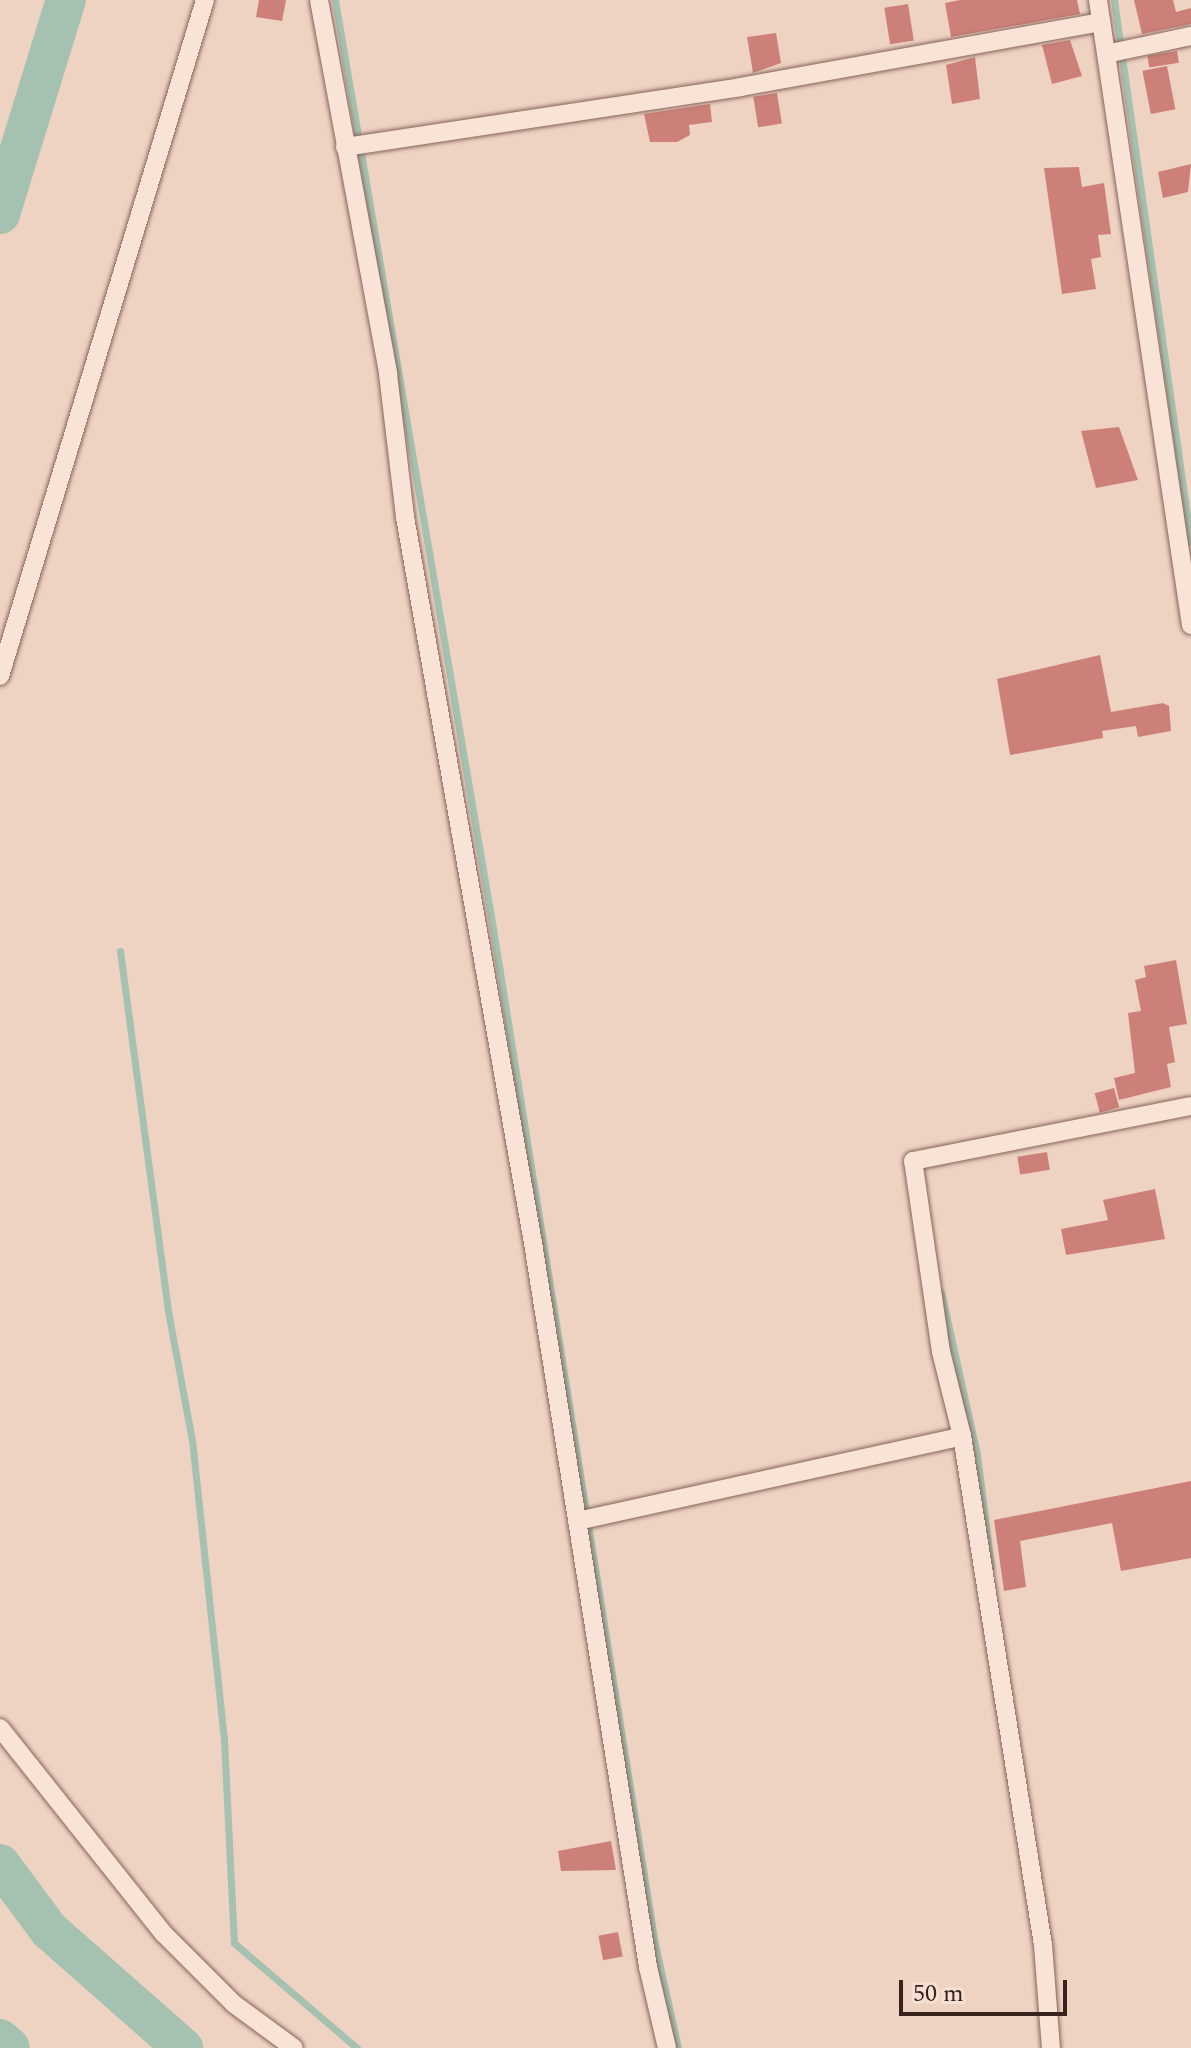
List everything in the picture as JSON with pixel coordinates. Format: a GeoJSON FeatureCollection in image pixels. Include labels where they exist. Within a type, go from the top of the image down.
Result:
{"type":"FeatureCollection","features":[{"type":"Feature","properties":{"kind":"street"},"geometry":{"type":"LineString","coordinates":[[0,676],[205,0]]}},
{"type":"Feature","properties":{"kind":"street"},"geometry":{"type":"LineString","coordinates":[[319,0],[354,145],[586,1519],[648,1967],[667,2048]]}},
{"type":"Feature","properties":{"kind":"street"},"geometry":{"type":"LineString","coordinates":[[1098,0],[1101,22],[1116,52],[1191,625]]}},
{"type":"Feature","properties":{"kind":"street"},"geometry":{"type":"LineString","coordinates":[[354,145],[740,87],[1101,22]]}},
{"type":"Feature","properties":{"kind":"street"},"geometry":{"type":"LineString","coordinates":[[1116,52],[1191,36]]}},
{"type":"Feature","properties":{"kind":"street"},"geometry":{"type":"LineString","coordinates":[[1051,2048],[1039,1917],[962,1436],[941,1352],[913,1161],[1191,1106]]}},
{"type":"Feature","properties":{"kind":"street"},"geometry":{"type":"LineString","coordinates":[[586,1519],[962,1436]]}},
{"type":"Feature","properties":{"kind":"street"},"geometry":{"type":"LineString","coordinates":[[0,1728],[164,1934],[234,2004],[294,2048]]}},
{"type":"Feature","properties":{"kind":"building"},"geometry":{"type":"Polygon","coordinates":[[[259,0],[286,0],[282,21],[256,17],[259,0]]]}},
{"type":"Feature","properties":{"kind":"building"},"geometry":{"type":"Polygon","coordinates":[[[960,0],[1077,0],[1080,14],[951,37],[945,3],[960,0]]]}},
{"type":"Feature","properties":{"kind":"building"},"geometry":{"type":"Polygon","coordinates":[[[1134,0],[1173,0],[1176,12],[1191,8],[1191,24],[1142,34],[1134,0]]]}},
{"type":"Feature","properties":{"kind":"building"},"geometry":{"type":"Polygon","coordinates":[[[908,4],[914,41],[890,44],[884,8],[908,4]]]}},
{"type":"Feature","properties":{"kind":"building"},"geometry":{"type":"Polygon","coordinates":[[[776,33],[781,63],[753,73],[747,37],[776,33]]]}},
{"type":"Feature","properties":{"kind":"building"},"geometry":{"type":"Polygon","coordinates":[[[1070,40],[1082,76],[1052,84],[1042,45],[1070,40]]]}},
{"type":"Feature","properties":{"kind":"building"},"geometry":{"type":"Polygon","coordinates":[[[1177,51],[1179,63],[1149,68],[1147,56],[1177,51]]]}},
{"type":"Feature","properties":{"kind":"building"},"geometry":{"type":"Polygon","coordinates":[[[975,57],[980,99],[952,104],[946,65],[975,57]]]}},
{"type":"Feature","properties":{"kind":"building"},"geometry":{"type":"Polygon","coordinates":[[[1167,66],[1175,109],[1151,114],[1142,71],[1167,66]]]}},
{"type":"Feature","properties":{"kind":"building"},"geometry":{"type":"Polygon","coordinates":[[[777,93],[782,124],[758,127],[753,97],[777,93]]]}},
{"type":"Feature","properties":{"kind":"building"},"geometry":{"type":"Polygon","coordinates":[[[710,104],[712,122],[689,125],[690,135],[677,142],[650,142],[644,114],[710,104]]]}},
{"type":"Feature","properties":{"kind":"building"},"geometry":{"type":"Polygon","coordinates":[[[1191,164],[1188,192],[1163,198],[1158,172],[1191,164]]]}},
{"type":"Feature","properties":{"kind":"building"},"geometry":{"type":"Polygon","coordinates":[[[1079,167],[1082,187],[1104,183],[1111,234],[1098,235],[1101,257],[1091,259],[1096,289],[1062,294],[1044,168],[1079,167]]]}},
{"type":"Feature","properties":{"kind":"building"},"geometry":{"type":"Polygon","coordinates":[[[1119,427],[1138,480],[1096,488],[1081,431],[1119,427]]]}},
{"type":"Feature","properties":{"kind":"building"},"geometry":{"type":"Polygon","coordinates":[[[1100,655],[1111,712],[1163,703],[1169,706],[1171,731],[1138,737],[1136,726],[1102,731],[1103,738],[1010,755],[997,679],[1100,655]]]}},
{"type":"Feature","properties":{"kind":"building"},"geometry":{"type":"Polygon","coordinates":[[[1176,960],[1187,1024],[1169,1027],[1175,1062],[1167,1064],[1171,1087],[1119,1100],[1114,1078],[1135,1073],[1128,1013],[1141,1011],[1135,980],[1146,977],[1144,966],[1176,960]]]}},
{"type":"Feature","properties":{"kind":"building"},"geometry":{"type":"Polygon","coordinates":[[[1114,1088],[1119,1107],[1100,1112],[1095,1093],[1114,1088]]]}},
{"type":"Feature","properties":{"kind":"building"},"geometry":{"type":"Polygon","coordinates":[[[1047,1152],[1050,1170],[1020,1174],[1017,1157],[1047,1152]]]}},
{"type":"Feature","properties":{"kind":"building"},"geometry":{"type":"Polygon","coordinates":[[[1155,1189],[1165,1239],[1066,1255],[1061,1229],[1108,1220],[1103,1200],[1155,1189]]]}},
{"type":"Feature","properties":{"kind":"building"},"geometry":{"type":"Polygon","coordinates":[[[1191,1481],[1191,1558],[1121,1571],[1112,1523],[1020,1541],[1026,1587],[1004,1591],[994,1520],[1191,1481]]]}},
{"type":"Feature","properties":{"kind":"building"},"geometry":{"type":"Polygon","coordinates":[[[611,1841],[616,1870],[561,1871],[558,1851],[611,1841]]]}},
{"type":"Feature","properties":{"kind":"building"},"geometry":{"type":"Polygon","coordinates":[[[618,1932],[623,1957],[603,1960],[598,1936],[618,1932]]]}},
{"type":"Feature","properties":{"kind":"waterway"},"geometry":{"type":"LineString","coordinates":[[0,214],[66,0]]}},
{"type":"Feature","properties":{"kind":"waterway"},"geometry":{"type":"LineString","coordinates":[[335,0],[492,922],[655,1944],[678,2048]]}},
{"type":"Feature","properties":{"kind":"waterway"},"geometry":{"type":"LineString","coordinates":[[1114,0],[1191,543]]}},
{"type":"Feature","properties":{"kind":"waterway"},"geometry":{"type":"LineString","coordinates":[[120,951],[168,1311],[192,1440],[224,1740],[234,1943],[357,2048]]}},
{"type":"Feature","properties":{"kind":"waterway"},"geometry":{"type":"LineString","coordinates":[[941,1292],[977,1454],[991,1567]]}},
{"type":"Feature","properties":{"kind":"waterway"},"geometry":{"type":"LineString","coordinates":[[0,1864],[49,1930],[183,2048]]}},
{"type":"Feature","properties":{"kind":"waterway"},"geometry":{"type":"LineString","coordinates":[[0,2039],[10,2048]]}}]}
